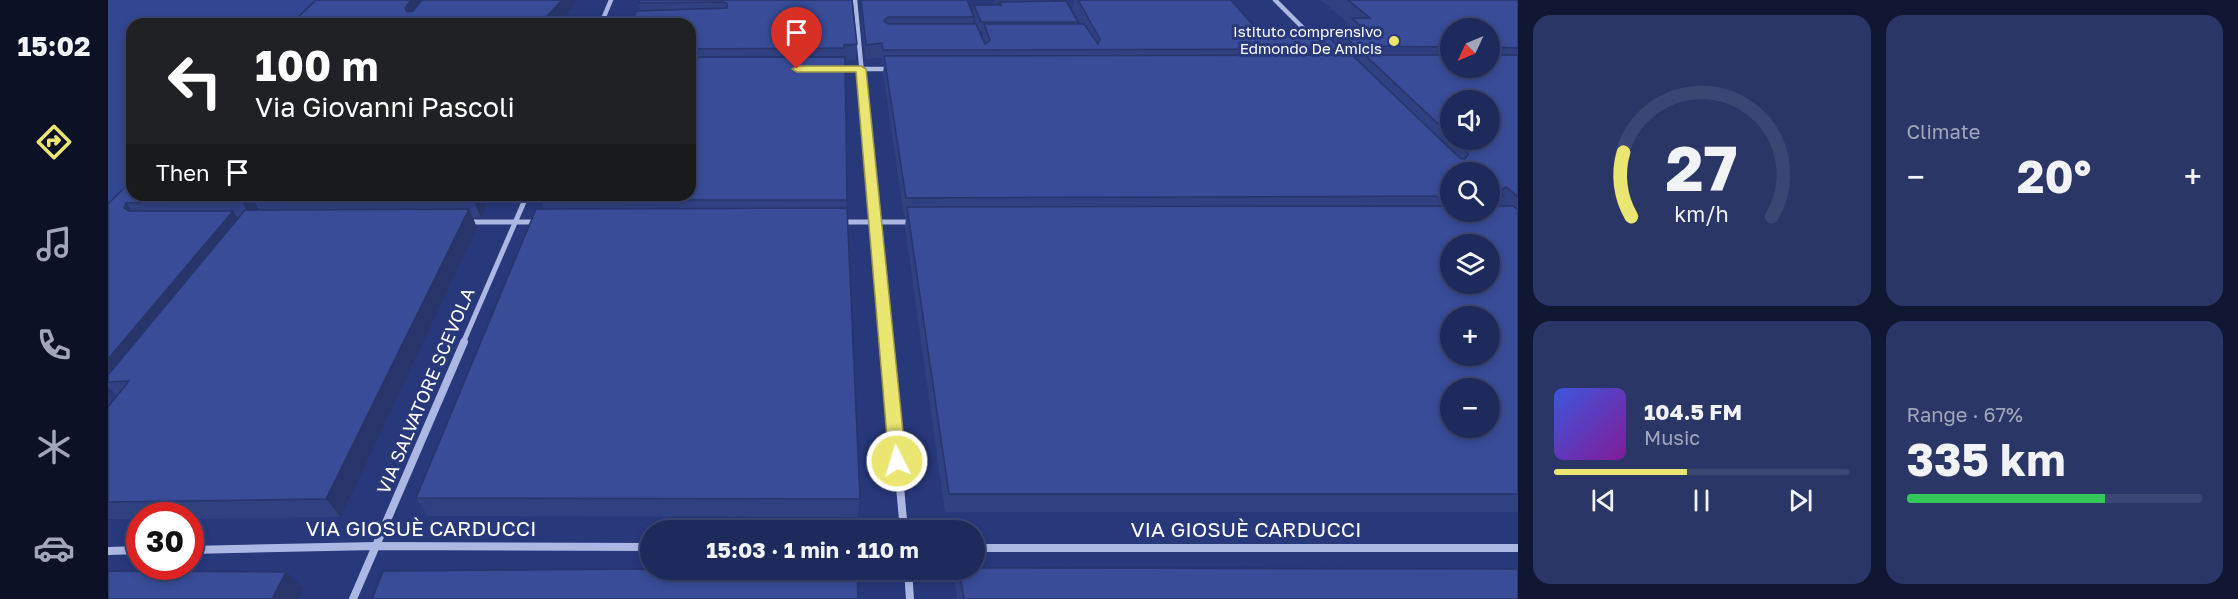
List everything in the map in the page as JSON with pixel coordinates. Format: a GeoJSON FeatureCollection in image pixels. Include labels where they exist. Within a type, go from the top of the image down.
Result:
{"type":"FeatureCollection","features":[{"type":"Feature","properties":{"kind":"street"},"geometry":{"type":"LineString","coordinates":[[604,18],[611,0]]}},
{"type":"Feature","properties":{"kind":"street"},"geometry":{"type":"LineString","coordinates":[[855,0],[903,520]]}},
{"type":"Feature","properties":{"kind":"street"},"geometry":{"type":"LineString","coordinates":[[1275,0],[1313,38]]}},
{"type":"Feature","properties":{"kind":"street"},"geometry":{"type":"LineString","coordinates":[[827,69],[895,69]]}},
{"type":"Feature","properties":{"kind":"street","name":"VIA SALVATORE SCEVOLA"},"geometry":{"type":"LineString","coordinates":[[353,599],[524,201]]}},
{"type":"Feature","properties":{"kind":"street"},"geometry":{"type":"LineString","coordinates":[[461,222],[539,222]]}},
{"type":"Feature","properties":{"kind":"street"},"geometry":{"type":"LineString","coordinates":[[831,222],[922,222]]}},
{"type":"Feature","properties":{"kind":"street","name":"VIA GIOSUÈ CARDUCCI"},"geometry":{"type":"LineString","coordinates":[[204,550],[376,546],[640,548]]}},
{"type":"Feature","properties":{"kind":"street","name":"VIA GIOSUÈ CARDUCCI"},"geometry":{"type":"LineString","coordinates":[[985,548],[1518,548]]}},
{"type":"Feature","properties":{"kind":"street"},"geometry":{"type":"LineString","coordinates":[[108,551],[126,550]]}},
{"type":"Feature","properties":{"kind":"street"},"geometry":{"type":"LineString","coordinates":[[909,580],[910,599]]}},
{"type":"Feature","properties":{"kind":"shaded area"},"geometry":{"type":"Polygon","coordinates":[[[108,0],[337,0],[319,18],[126,18],[126,201],[128,201],[108,236],[108,0]]]}},
{"type":"Feature","properties":{"kind":"building"},"geometry":{"type":"Polygon","coordinates":[[[316,0],[411,0],[405,8],[407,12],[413,11],[422,0],[562,0],[546,18],[297,18],[316,0]]]}},
{"type":"Feature","properties":{"kind":"building"},"geometry":{"type":"Polygon","coordinates":[[[640,0],[852,0],[857,44],[844,45],[844,48],[696,49],[696,18],[634,18],[636,11],[727,8],[727,4],[724,2],[639,3],[640,0]]]}},
{"type":"Feature","properties":{"kind":"building"},"geometry":{"type":"Polygon","coordinates":[[[861,0],[967,0],[974,17],[888,17],[884,21],[888,24],[976,24],[985,44],[990,40],[984,24],[1084,24],[1098,44],[1100,39],[1078,0],[1231,0],[1259,32],[1323,32],[1341,49],[883,50],[882,43],[866,45],[861,0]]]}},
{"type":"Feature","properties":{"kind":"building"},"geometry":{"type":"Polygon","coordinates":[[[1348,0],[1518,0],[1518,48],[1500,47],[1500,18],[1440,18],[1440,47],[1355,46],[1337,29],[1364,29],[1352,18],[1370,18],[1348,0]]]}},
{"type":"Feature","properties":{"kind":"building"},"geometry":{"type":"Polygon","coordinates":[[[1066,1],[1078,22],[981,22],[974,5],[1001,5],[999,2],[1066,1]]]}},
{"type":"Feature","properties":{"kind":"building"},"geometry":{"type":"Polygon","coordinates":[[[1352,55],[1440,139],[1440,150],[1452,150],[1460,158],[1465,159],[1468,155],[1466,150],[1500,150],[1500,90],[1440,90],[1440,126],[1365,55],[1440,55],[1440,78],[1500,78],[1500,55],[1518,55],[1518,196],[1506,187],[1501,190],[1503,196],[1500,196],[1500,162],[1440,162],[1440,196],[906,198],[884,56],[1352,55]]]}},
{"type":"Feature","properties":{"kind":"building"},"geometry":{"type":"Polygon","coordinates":[[[696,57],[845,57],[847,200],[696,200],[696,57]]]}},
{"type":"Feature","properties":{"kind":"building"},"geometry":{"type":"Polygon","coordinates":[[[126,186],[126,201],[241,201],[126,203],[124,208],[129,211],[233,211],[108,359],[108,204],[126,186]]]}},
{"type":"Feature","properties":{"kind":"building"},"geometry":{"type":"Polygon","coordinates":[[[1440,206],[1440,222],[1500,222],[1500,206],[1513,206],[1518,210],[1518,494],[949,494],[907,207],[1440,206]]]}},
{"type":"Feature","properties":{"kind":"building"},"geometry":{"type":"Polygon","coordinates":[[[847,208],[860,499],[416,498],[536,209],[847,208]]]}},
{"type":"Feature","properties":{"kind":"building"},"geometry":{"type":"Polygon","coordinates":[[[469,209],[326,499],[108,502],[108,407],[129,381],[108,382],[108,375],[245,210],[469,209]]]}},
{"type":"Feature","properties":{"kind":"building"},"geometry":{"type":"Polygon","coordinates":[[[985,568],[1518,569],[1518,599],[964,599],[961,580],[985,580],[985,568]]]}},
{"type":"Feature","properties":{"kind":"building"},"geometry":{"type":"Polygon","coordinates":[[[640,569],[640,580],[857,580],[858,599],[372,599],[383,571],[640,569]]]}},
{"type":"Feature","properties":{"kind":"building"},"geometry":{"type":"Polygon","coordinates":[[[108,571],[126,571],[126,580],[204,580],[204,572],[286,572],[272,599],[108,599],[108,571]]]}},
{"type":"Feature","properties":{"kind":"place","name":"Istituto comprensivo Edmondo De Amicis"},"geometry":{"type":"Point","coordinates":[1394,41]}},
{"type":"Feature","properties":{"kind":"route"},"geometry":{"type":"LineString","coordinates":[[797,69],[861,69],[897,461]]}}]}
